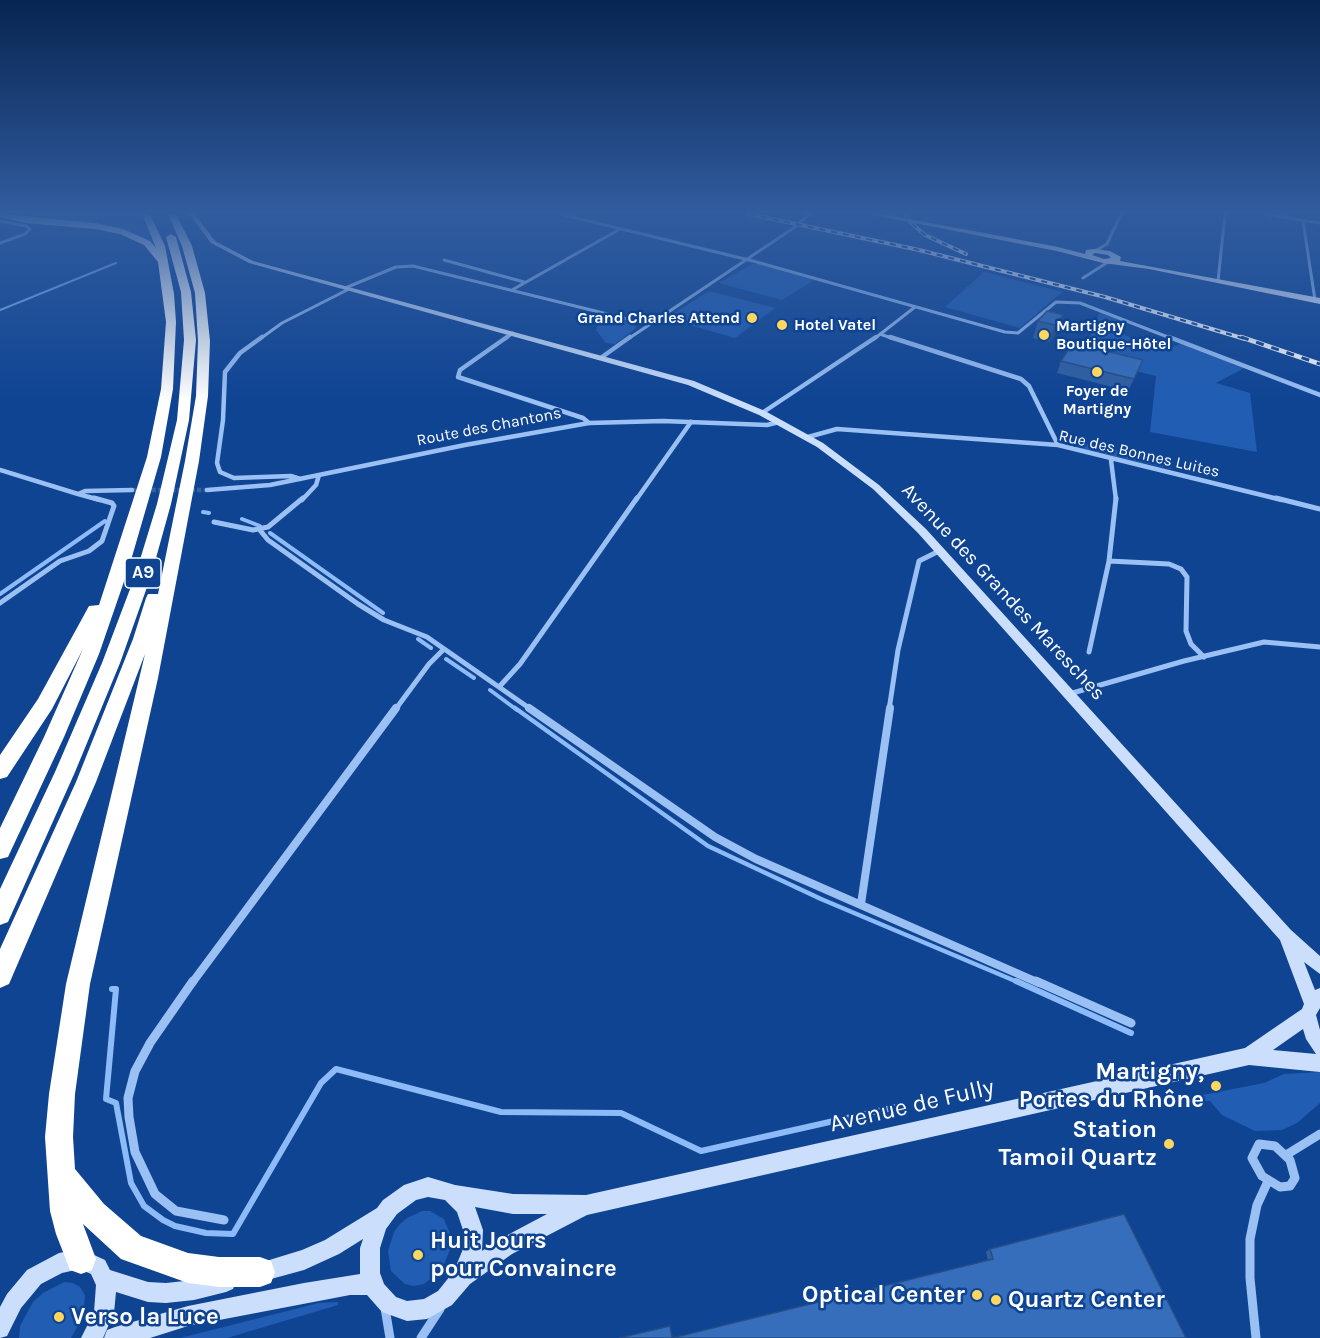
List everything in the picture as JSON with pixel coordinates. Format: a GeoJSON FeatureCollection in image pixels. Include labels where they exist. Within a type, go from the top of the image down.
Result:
{"type":"FeatureCollection","features":[{"type":"Feature","properties":{"kind":"highway"},"geometry":{"type":"LineString","coordinates":[[0,850],[54,737],[90,654],[138,514],[154,457],[167,388],[171,339],[166,276]]}},
{"type":"Feature","properties":{"kind":"highway","name":"A9"},"geometry":{"type":"LineString","coordinates":[[0,914],[66,772],[111,663],[146,566],[172,474],[186,398],[189,323],[183,276]]}},
{"type":"Feature","properties":{"kind":"highway","name":"A9"},"geometry":{"type":"LineString","coordinates":[[0,976],[73,813],[123,690],[142,639],[164,567],[192,461],[202,396],[204,326],[197,276]]}},
{"type":"Feature","properties":{"kind":"highway"},"geometry":{"type":"LineString","coordinates":[[81,1260],[65,1211],[59,1137],[62,1094],[78,984],[149,678],[192,461]]}},
{"type":"Feature","properties":{"kind":"highway"},"geometry":{"type":"LineString","coordinates":[[0,771],[27,734],[86,630],[138,514]]}},
{"type":"Feature","properties":{"kind":"highway"},"geometry":{"type":"LineString","coordinates":[[61,1175],[94,1214],[132,1248],[188,1268],[219,1272],[260,1272]]}},
{"type":"Feature","properties":{"kind":"main road","name":"Avenue des Grandes Maresches"},"geometry":{"type":"LineString","coordinates":[[302,276],[691,383],[762,413],[808,437],[876,486],[941,550],[1285,935],[1320,966]]}},
{"type":"Feature","properties":{"kind":"main road"},"geometry":{"type":"LineString","coordinates":[[1196,276],[1318,300]]}},
{"type":"Feature","properties":{"kind":"main road","name":"Avenue des Grandes Maresches"},"geometry":{"type":"LineString","coordinates":[[1285,935],[1313,1005],[1312,1033],[1320,1047]]}},
{"type":"Feature","properties":{"kind":"main road","name":"Avenue de Fully"},"geometry":{"type":"LineString","coordinates":[[1249,1056],[1313,1005]]}},
{"type":"Feature","properties":{"kind":"main road","name":"Avenue de Fully"},"geometry":{"type":"LineString","coordinates":[[454,1194],[513,1204],[586,1205],[1249,1056],[1320,1063]]}},
{"type":"Feature","properties":{"kind":"main road"},"geometry":{"type":"LineString","coordinates":[[104,1278],[148,1292],[166,1293],[194,1290],[304,1260],[332,1247],[385,1213],[400,1198],[417,1190],[439,1188],[454,1194],[465,1206],[473,1230],[470,1259],[457,1284],[436,1304],[417,1311],[398,1309],[378,1292],[350,1285],[188,1316],[115,1338]]}},
{"type":"Feature","properties":{"kind":"main road","name":"Avenue de Fully"},"geometry":{"type":"LineString","coordinates":[[457,1284],[505,1247],[586,1205]]}},
{"type":"Feature","properties":{"kind":"main road"},"geometry":{"type":"LineString","coordinates":[[378,1292],[369,1267],[370,1248],[373,1236],[385,1213]]}},
{"type":"Feature","properties":{"kind":"main road"},"geometry":{"type":"LineString","coordinates":[[0,1329],[7,1304],[42,1271],[66,1260],[81,1260],[93,1263],[104,1278],[107,1291],[101,1322],[92,1338]]}},
{"type":"Feature","properties":{"kind":"street"},"geometry":{"type":"LineString","coordinates":[[300,479],[291,476],[234,478],[220,472],[217,463],[223,420],[225,372],[236,356],[282,323],[375,276]]}},
{"type":"Feature","properties":{"kind":"street"},"geometry":{"type":"LineString","coordinates":[[454,276],[648,324]]}},
{"type":"Feature","properties":{"kind":"street"},"geometry":{"type":"LineString","coordinates":[[504,276],[524,282]]}},
{"type":"Feature","properties":{"kind":"street"},"geometry":{"type":"LineString","coordinates":[[512,290],[534,276]]}},
{"type":"Feature","properties":{"kind":"street"},"geometry":{"type":"LineString","coordinates":[[602,357],[720,276]]}},
{"type":"Feature","properties":{"kind":"street"},"geometry":{"type":"LineString","coordinates":[[807,276],[915,308],[1014,333],[1021,331],[1056,302],[1080,303],[1320,395]]}},
{"type":"Feature","properties":{"kind":"street"},"geometry":{"type":"LineString","coordinates":[[1218,281],[1219,276]]}},
{"type":"Feature","properties":{"kind":"street"},"geometry":{"type":"LineString","coordinates":[[1314,276],[1318,300]]}},
{"type":"Feature","properties":{"kind":"street"},"geometry":{"type":"LineString","coordinates":[[762,413],[915,308]]}},
{"type":"Feature","properties":{"kind":"street"},"geometry":{"type":"LineString","coordinates":[[513,333],[460,370],[458,377],[469,383],[583,418],[589,423]]}},
{"type":"Feature","properties":{"kind":"street"},"geometry":{"type":"LineString","coordinates":[[880,334],[1021,379],[1027,383],[1058,446]]}},
{"type":"Feature","properties":{"kind":"street"},"geometry":{"type":"LineString","coordinates":[[499,687],[520,664],[691,422]]}},
{"type":"Feature","properties":{"kind":"street","name":"Route des Chantons"},"geometry":{"type":"LineString","coordinates":[[207,490],[255,488],[474,443],[589,423],[691,422],[767,425],[779,422]]}},
{"type":"Feature","properties":{"kind":"street","name":"Rue des Bonnes Luites"},"geometry":{"type":"LineString","coordinates":[[808,437],[837,429],[1058,446],[1320,509]]}},
{"type":"Feature","properties":{"kind":"street"},"geometry":{"type":"LineString","coordinates":[[1089,652],[1109,561],[1116,498],[1111,460]]}},
{"type":"Feature","properties":{"kind":"street"},"geometry":{"type":"LineString","coordinates":[[0,470],[112,503],[114,506],[102,541],[89,551],[60,561],[0,603]]}},
{"type":"Feature","properties":{"kind":"street"},"geometry":{"type":"LineString","coordinates":[[214,522],[259,529],[271,525],[313,488],[319,475]]}},
{"type":"Feature","properties":{"kind":"street"},"geometry":{"type":"LineString","coordinates":[[78,494],[85,491],[132,490]]}},
{"type":"Feature","properties":{"kind":"street"},"geometry":{"type":"LineString","coordinates":[[259,529],[268,540],[367,610],[384,620],[420,633],[715,837],[756,859],[1131,1023]]}},
{"type":"Feature","properties":{"kind":"street"},"geometry":{"type":"LineString","coordinates":[[861,904],[898,650],[919,561],[941,550]]}},
{"type":"Feature","properties":{"kind":"street"},"geometry":{"type":"LineString","coordinates":[[1109,561],[1169,564],[1181,569],[1187,577],[1186,631],[1191,644],[1204,657]]}},
{"type":"Feature","properties":{"kind":"street"},"geometry":{"type":"LineString","coordinates":[[1069,694],[1264,642],[1320,647]]}},
{"type":"Feature","properties":{"kind":"street"},"geometry":{"type":"LineString","coordinates":[[224,1220],[176,1210],[165,1204],[155,1194],[135,1152],[129,1117],[128,1098],[135,1071],[155,1035],[204,966],[429,664],[444,649]]}},
{"type":"Feature","properties":{"kind":"street"},"geometry":{"type":"LineString","coordinates":[[1286,1155],[1320,1134]]}},
{"type":"Feature","properties":{"kind":"street"},"geometry":{"type":"LineString","coordinates":[[1259,1144],[1269,1144],[1286,1155],[1295,1172],[1293,1182],[1285,1187],[1268,1181],[1252,1158],[1255,1147],[1259,1144]]}},
{"type":"Feature","properties":{"kind":"street"},"geometry":{"type":"LineString","coordinates":[[1256,1338],[1250,1278],[1250,1239],[1257,1205],[1268,1181]]}},
{"type":"Feature","properties":{"kind":"street"},"geometry":{"type":"LineString","coordinates":[[421,1338],[457,1284]]}},
{"type":"Feature","properties":{"kind":"street"},"geometry":{"type":"LineString","coordinates":[[378,1292],[389,1325],[390,1338]]}},
{"type":"Feature","properties":{"kind":"shaded area"},"geometry":{"type":"Polygon","coordinates":[[[730,276],[802,276],[814,280],[782,300],[719,283],[730,276]]]}},
{"type":"Feature","properties":{"kind":"shaded area"},"geometry":{"type":"Polygon","coordinates":[[[979,276],[1001,276],[1062,292],[1020,328],[945,307],[979,276]]]}},
{"type":"Feature","properties":{"kind":"shaded area"},"geometry":{"type":"Polygon","coordinates":[[[709,291],[775,308],[735,338],[666,318],[709,291]]]}},
{"type":"Feature","properties":{"kind":"shaded area"},"geometry":{"type":"Polygon","coordinates":[[[1100,312],[1123,320],[1114,331],[1165,351],[1182,343],[1246,367],[1216,383],[1250,393],[1257,452],[1150,432],[1156,376],[1067,354],[1086,347],[1100,312]]]}},
{"type":"Feature","properties":{"kind":"shaded area"},"geometry":{"type":"Polygon","coordinates":[[[601,316],[634,321],[636,328],[615,344],[606,343],[596,330],[601,316]]]}},
{"type":"Feature","properties":{"kind":"shaded area"},"geometry":{"type":"Polygon","coordinates":[[[1078,442],[1171,461],[1171,469],[1077,448],[1078,442]]]}},
{"type":"Feature","properties":{"kind":"shaded area"},"geometry":{"type":"Polygon","coordinates":[[[1320,1072],[1320,1103],[1297,1123],[1282,1130],[1255,1131],[1222,1115],[1210,1101],[1183,1101],[1182,1099],[1264,1083],[1284,1074],[1320,1072]]]}},
{"type":"Feature","properties":{"kind":"shaded area"},"geometry":{"type":"Polygon","coordinates":[[[422,1211],[430,1211],[444,1219],[451,1236],[451,1247],[442,1269],[424,1284],[414,1286],[405,1284],[391,1271],[388,1251],[394,1232],[400,1224],[422,1211]]]}},
{"type":"Feature","properties":{"kind":"shaded area"},"geometry":{"type":"Polygon","coordinates":[[[64,1282],[80,1287],[85,1295],[83,1317],[71,1338],[19,1338],[20,1326],[33,1302],[43,1293],[64,1282]]]}},
{"type":"Feature","properties":{"kind":"shaded area"},"geometry":{"type":"Polygon","coordinates":[[[338,1302],[338,1305],[227,1338],[180,1338],[319,1303],[338,1302]]]}},
{"type":"Feature","properties":{"kind":"building"},"geometry":{"type":"Polygon","coordinates":[[[1047,311],[1063,315],[1055,325],[1038,321],[1047,311]]]}},
{"type":"Feature","properties":{"kind":"building"},"geometry":{"type":"Polygon","coordinates":[[[1073,343],[1143,360],[1134,379],[1061,361],[1073,343]]]}},
{"type":"Feature","properties":{"kind":"building","name":"Quartz Center"},"geometry":{"type":"Polygon","coordinates":[[[1124,1214],[1186,1338],[672,1338],[993,1259],[990,1249],[1124,1214]]]}},
{"type":"Feature","properties":{"kind":"building"},"geometry":{"type":"Polygon","coordinates":[[[670,1326],[672,1338],[619,1338],[670,1326]]]}},
{"type":"Feature","properties":{"kind":"waterway"},"geometry":{"type":"LineString","coordinates":[[0,310],[83,276]]}},
{"type":"Feature","properties":{"kind":"waterway"},"geometry":{"type":"LineString","coordinates":[[203,512],[209,513]]}},
{"type":"Feature","properties":{"kind":"waterway"},"geometry":{"type":"LineString","coordinates":[[242,519],[260,526]]}},
{"type":"Feature","properties":{"kind":"waterway"},"geometry":{"type":"LineString","coordinates":[[0,594],[105,521]]}},
{"type":"Feature","properties":{"kind":"waterway"},"geometry":{"type":"LineString","coordinates":[[270,533],[383,613]]}},
{"type":"Feature","properties":{"kind":"waterway"},"geometry":{"type":"LineString","coordinates":[[418,639],[431,648]]}},
{"type":"Feature","properties":{"kind":"waterway"},"geometry":{"type":"LineString","coordinates":[[446,659],[474,678]]}},
{"type":"Feature","properties":{"kind":"waterway"},"geometry":{"type":"LineString","coordinates":[[490,690],[517,710]]}},
{"type":"Feature","properties":{"kind":"waterway"},"geometry":{"type":"LineString","coordinates":[[515,708],[708,846],[821,899],[1020,983]]}},
{"type":"Feature","properties":{"kind":"waterway"},"geometry":{"type":"LineString","coordinates":[[1016,981],[1131,1033]]}},
{"type":"Feature","properties":{"kind":"waterway"},"geometry":{"type":"LineString","coordinates":[[112,989],[116,989],[106,1099],[116,1103],[131,1183],[144,1206],[163,1220],[175,1226],[206,1233],[233,1234],[321,1083],[336,1069],[501,1112],[621,1113],[701,1151],[896,1107]]}},
{"type":"Feature","properties":{"kind":"tunnel"},"geometry":{"type":"LineString","coordinates":[[132,490],[207,490]]}},
{"type":"Feature","properties":{"kind":"railway"},"geometry":{"type":"LineString","coordinates":[[1024,276],[1105,297],[1245,339]]}},
{"type":"Feature","properties":{"kind":"railway"},"geometry":{"type":"LineString","coordinates":[[1241,337],[1320,364]]}},
{"type":"Feature","properties":{"kind":"place","name":"Grand Charles Attend"},"geometry":{"type":"Point","coordinates":[752,318]}},
{"type":"Feature","properties":{"kind":"place","name":"Hotel Vatel"},"geometry":{"type":"Point","coordinates":[782,325]}},
{"type":"Feature","properties":{"kind":"place","name":"Martigny Boutique-Hôtel"},"geometry":{"type":"Point","coordinates":[1044,335]}},
{"type":"Feature","properties":{"kind":"place","name":"Foyer de Martigny"},"geometry":{"type":"Point","coordinates":[1097,372]}},
{"type":"Feature","properties":{"kind":"place","name":"Martigny, Portes du Rhône"},"geometry":{"type":"Point","coordinates":[1216,1086]}},
{"type":"Feature","properties":{"kind":"place","name":"Station Tamoil Quartz"},"geometry":{"type":"Point","coordinates":[1169,1144]}},
{"type":"Feature","properties":{"kind":"place","name":"Huit Jours pour Convaincre"},"geometry":{"type":"Point","coordinates":[418,1255]}},
{"type":"Feature","properties":{"kind":"place","name":"Optical Center"},"geometry":{"type":"Point","coordinates":[977,1295]}},
{"type":"Feature","properties":{"kind":"place","name":"Quartz Center"},"geometry":{"type":"Point","coordinates":[996,1300]}},
{"type":"Feature","properties":{"kind":"place","name":"Verso la Luce"},"geometry":{"type":"Point","coordinates":[59,1317]}}]}
